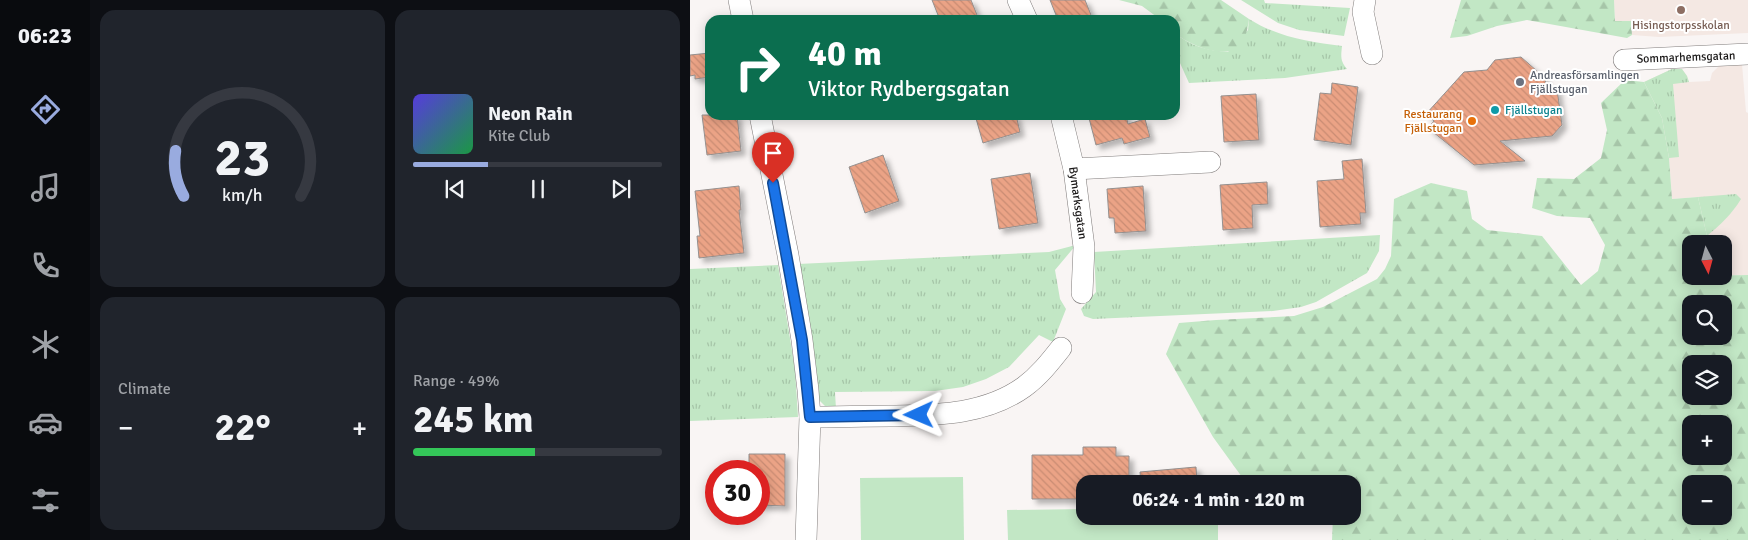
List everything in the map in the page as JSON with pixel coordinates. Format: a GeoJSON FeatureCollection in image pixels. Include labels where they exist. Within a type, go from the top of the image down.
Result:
{"type":"FeatureCollection","features":[{"type":"Feature","properties":{"kind":"street"},"geometry":{"type":"LineString","coordinates":[[739,0],[742,15]]}},
{"type":"Feature","properties":{"kind":"street"},"geometry":{"type":"LineString","coordinates":[[1018,0],[1025,15]]}},
{"type":"Feature","properties":{"kind":"street"},"geometry":{"type":"LineString","coordinates":[[1365,0],[1363,12],[1372,54]]}},
{"type":"Feature","properties":{"kind":"street","name":"Sommarhemsgatan"},"geometry":{"type":"LineString","coordinates":[[1624,60],[1748,54]]}},
{"type":"Feature","properties":{"kind":"street"},"geometry":{"type":"LineString","coordinates":[[761,120],[788,255],[802,340],[810,417],[806,540]]}},
{"type":"Feature","properties":{"kind":"street","name":"Bymarksgatan"},"geometry":{"type":"LineString","coordinates":[[1062,120],[1074,169],[1084,247],[1082,293]]}},
{"type":"Feature","properties":{"kind":"street"},"geometry":{"type":"LineString","coordinates":[[1074,169],[1210,162]]}},
{"type":"Feature","properties":{"kind":"street"},"geometry":{"type":"LineString","coordinates":[[810,417],[937,415],[967,411],[995,403],[1023,387],[1044,369],[1062,348]]}},
{"type":"Feature","properties":{"kind":"shaded area","name":"Hisingstorpsskolan"},"geometry":{"type":"Polygon","coordinates":[[[1614,0],[1748,0],[1748,33],[1659,37],[1632,35],[1631,21],[1615,22],[1614,0]]]}},
{"type":"Feature","properties":{"kind":"shaded area"},"geometry":{"type":"Polygon","coordinates":[[[1742,64],[1746,112],[1748,113],[1748,275],[1732,275],[1732,235],[1707,235],[1698,197],[1672,199],[1669,158],[1662,118],[1644,82],[1672,69],[1682,69],[1689,82],[1710,81],[1712,73],[1720,65],[1742,64]]]}},
{"type":"Feature","properties":{"kind":"green space"},"geometry":{"type":"Polygon","coordinates":[[[1119,0],[1221,0],[1249,19],[1248,26],[1244,39],[1238,48],[1223,52],[1214,51],[1188,42],[1180,37],[1180,15],[1154,15],[1142,6],[1119,0]]]}},
{"type":"Feature","properties":{"kind":"green space"},"geometry":{"type":"Polygon","coordinates":[[[1241,0],[1264,0],[1265,3],[1350,8],[1344,36],[1299,30],[1278,23],[1241,0]]]}},
{"type":"Feature","properties":{"kind":"green space"},"geometry":{"type":"Polygon","coordinates":[[[1461,0],[1614,0],[1615,21],[1631,21],[1632,35],[1627,38],[1527,20],[1497,26],[1467,36],[1450,38],[1461,0]]]}},
{"type":"Feature","properties":{"kind":"green space"},"geometry":{"type":"Polygon","coordinates":[[[1249,19],[1271,30],[1294,38],[1342,46],[1343,63],[1347,69],[1285,78],[1189,83],[1180,63],[1180,37],[1200,47],[1228,52],[1248,30],[1249,19]]]}},
{"type":"Feature","properties":{"kind":"green space"},"geometry":{"type":"Polygon","coordinates":[[[1672,69],[1682,69],[1689,82],[1673,84],[1679,157],[1669,158],[1662,118],[1644,82],[1672,69]]]}},
{"type":"Feature","properties":{"kind":"green space"},"geometry":{"type":"Polygon","coordinates":[[[1625,80],[1644,82],[1662,118],[1669,158],[1672,199],[1698,197],[1707,235],[1682,235],[1682,285],[1732,285],[1732,275],[1748,275],[1748,540],[1332,540],[1333,525],[1361,525],[1361,475],[1240,475],[1213,437],[1166,354],[1179,323],[1294,316],[1323,307],[1377,279],[1385,269],[1391,256],[1394,199],[1431,183],[1467,191],[1472,219],[1487,230],[1542,236],[1581,285],[1598,271],[1605,245],[1590,218],[1557,216],[1532,208],[1537,178],[1574,179],[1601,158],[1607,130],[1601,103],[1625,80]]]}},
{"type":"Feature","properties":{"kind":"green space"},"geometry":{"type":"Polygon","coordinates":[[[1736,194],[1741,199],[1726,219],[1707,235],[1698,197],[1736,194]]]}},
{"type":"Feature","properties":{"kind":"green space"},"geometry":{"type":"Polygon","coordinates":[[[1380,235],[1379,251],[1367,273],[1316,302],[1301,307],[1273,311],[1093,319],[1084,316],[1081,309],[1096,292],[1094,252],[1380,235]]]}},
{"type":"Feature","properties":{"kind":"green space"},"geometry":{"type":"Polygon","coordinates":[[[1076,245],[1055,270],[1060,299],[1066,309],[1053,342],[1039,335],[1009,367],[986,379],[963,387],[935,391],[835,392],[836,409],[827,408],[816,397],[798,264],[1049,252],[1076,245]]]}},
{"type":"Feature","properties":{"kind":"green space"},"geometry":{"type":"Polygon","coordinates":[[[778,265],[795,369],[798,417],[690,421],[690,269],[778,265]]]}},
{"type":"Feature","properties":{"kind":"green space"},"geometry":{"type":"Polygon","coordinates":[[[963,477],[964,540],[861,540],[860,478],[963,477]]]}},
{"type":"Feature","properties":{"kind":"green space"},"geometry":{"type":"Polygon","coordinates":[[[1076,509],[1076,525],[1218,525],[1218,540],[1008,540],[1007,510],[1076,509]]]}},
{"type":"Feature","properties":{"kind":"building"},"geometry":{"type":"Polygon","coordinates":[[[932,0],[971,0],[977,15],[938,15],[932,0]]]}},
{"type":"Feature","properties":{"kind":"building"},"geometry":{"type":"Polygon","coordinates":[[[1050,0],[1085,0],[1091,15],[1056,15],[1050,0]]]}},
{"type":"Feature","properties":{"kind":"building"},"geometry":{"type":"Polygon","coordinates":[[[705,54],[705,78],[695,79],[695,75],[690,76],[690,55],[705,54]]]}},
{"type":"Feature","properties":{"kind":"building","name":"Fjällstugan"},"geometry":{"type":"Polygon","coordinates":[[[1521,57],[1545,78],[1547,90],[1557,89],[1562,125],[1552,136],[1500,141],[1525,161],[1474,165],[1428,128],[1434,121],[1426,114],[1464,72],[1487,70],[1495,60],[1521,57]]]}},
{"type":"Feature","properties":{"kind":"building"},"geometry":{"type":"Polygon","coordinates":[[[1332,83],[1358,87],[1351,145],[1314,140],[1320,93],[1331,94],[1332,83]]]}},
{"type":"Feature","properties":{"kind":"building"},"geometry":{"type":"Polygon","coordinates":[[[1256,94],[1259,140],[1224,142],[1221,96],[1256,94]]]}},
{"type":"Feature","properties":{"kind":"building"},"geometry":{"type":"Polygon","coordinates":[[[702,115],[705,115],[705,120],[738,120],[741,151],[707,155],[702,115]]]}},
{"type":"Feature","properties":{"kind":"building"},"geometry":{"type":"Polygon","coordinates":[[[976,120],[1017,120],[1020,132],[983,143],[976,120]]]}},
{"type":"Feature","properties":{"kind":"building"},"geometry":{"type":"Polygon","coordinates":[[[1090,120],[1127,120],[1128,124],[1145,120],[1150,137],[1124,144],[1122,138],[1096,145],[1090,120]]]}},
{"type":"Feature","properties":{"kind":"building"},"geometry":{"type":"Polygon","coordinates":[[[883,155],[899,201],[865,213],[849,167],[883,155]]]}},
{"type":"Feature","properties":{"kind":"building"},"geometry":{"type":"Polygon","coordinates":[[[1362,159],[1366,213],[1360,213],[1361,224],[1320,227],[1317,181],[1344,179],[1342,161],[1362,159]]]}},
{"type":"Feature","properties":{"kind":"building"},"geometry":{"type":"Polygon","coordinates":[[[1030,173],[1038,223],[999,229],[991,179],[1030,173]]]}},
{"type":"Feature","properties":{"kind":"building"},"geometry":{"type":"Polygon","coordinates":[[[1267,182],[1268,204],[1252,205],[1253,228],[1223,230],[1220,185],[1267,182]]]}},
{"type":"Feature","properties":{"kind":"building"},"geometry":{"type":"Polygon","coordinates":[[[739,186],[741,210],[739,210],[744,253],[699,258],[697,236],[700,236],[695,191],[739,186]]]}},
{"type":"Feature","properties":{"kind":"building"},"geometry":{"type":"Polygon","coordinates":[[[1143,186],[1146,231],[1115,233],[1114,218],[1109,218],[1107,189],[1143,186]]]}},
{"type":"Feature","properties":{"kind":"building"},"geometry":{"type":"Polygon","coordinates":[[[1083,447],[1116,447],[1116,456],[1129,456],[1129,475],[1076,475],[1076,499],[1032,499],[1032,455],[1083,455],[1083,447]]]}},
{"type":"Feature","properties":{"kind":"building"},"geometry":{"type":"Polygon","coordinates":[[[749,454],[785,454],[785,506],[770,505],[770,460],[749,460],[749,454]]]}},
{"type":"Feature","properties":{"kind":"building"},"geometry":{"type":"Polygon","coordinates":[[[1196,467],[1197,475],[1140,475],[1140,472],[1196,467]]]}},
{"type":"Feature","properties":{"kind":"place","name":"Hisingstorpsskolan"},"geometry":{"type":"Point","coordinates":[1681,10]}},
{"type":"Feature","properties":{"kind":"place","name":"Andreasförsamlingen Fjällstugan"},"geometry":{"type":"Point","coordinates":[1520,82]}},
{"type":"Feature","properties":{"kind":"place","name":"Fjällstugan"},"geometry":{"type":"Point","coordinates":[1495,110]}},
{"type":"Feature","properties":{"kind":"place","name":"Restaurang Fjällstugan"},"geometry":{"type":"Point","coordinates":[1472,121]}},
{"type":"Feature","properties":{"kind":"route"},"geometry":{"type":"LineString","coordinates":[[773,183],[788,255],[802,340],[810,417],[919,415]]}}]}
